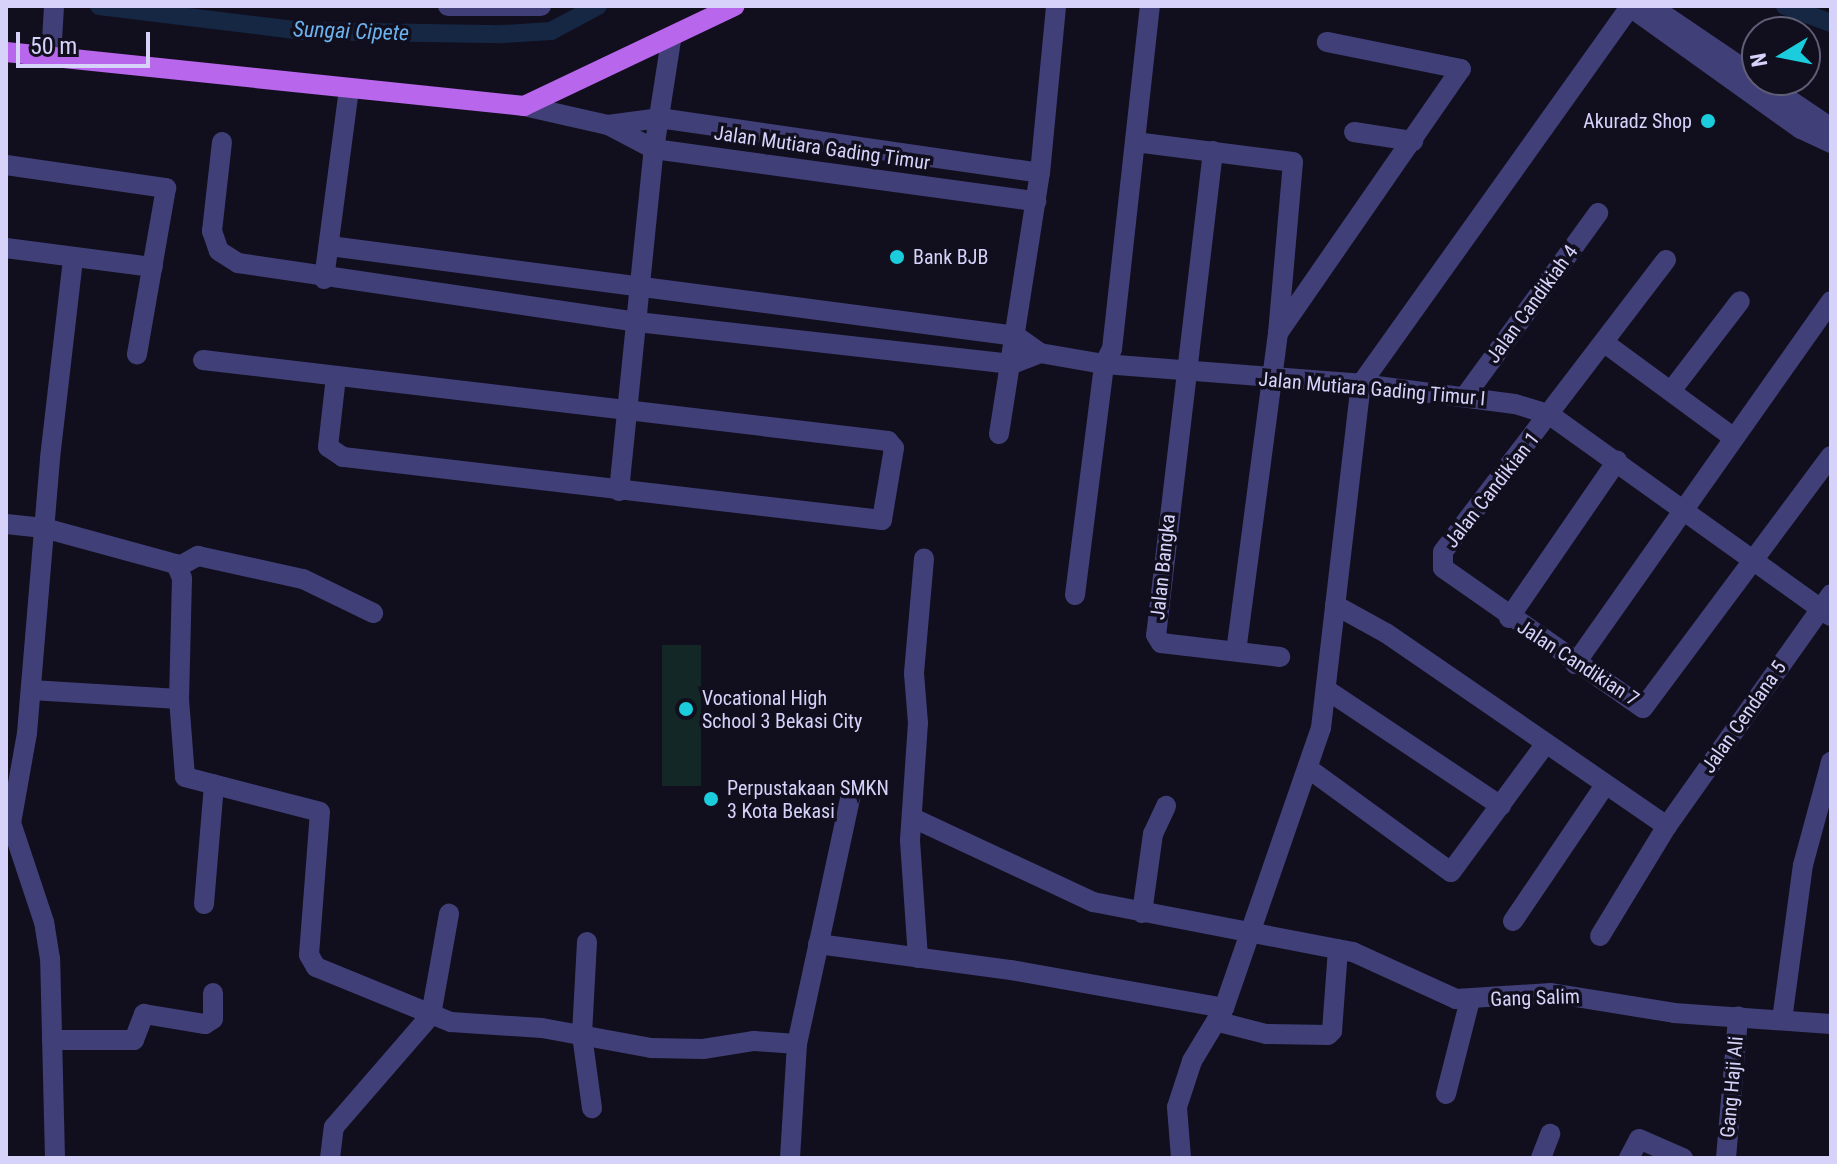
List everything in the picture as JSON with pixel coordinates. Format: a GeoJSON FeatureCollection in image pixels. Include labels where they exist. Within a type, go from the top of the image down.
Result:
{"type":"FeatureCollection","features":[{"type":"Feature","properties":{"kind":"main road","name":"Jalan Mutiara Gading Timur"},"geometry":{"type":"LineString","coordinates":[[6,52],[524,106],[671,41],[735,6]]}},
{"type":"Feature","properties":{"kind":"street"},"geometry":{"type":"LineString","coordinates":[[51,57],[54,6]]}},
{"type":"Feature","properties":{"kind":"street"},"geometry":{"type":"LineString","coordinates":[[448,6],[541,6]]}},
{"type":"Feature","properties":{"kind":"street"},"geometry":{"type":"LineString","coordinates":[[999,434],[1040,173],[1056,6]]}},
{"type":"Feature","properties":{"kind":"street"},"geometry":{"type":"LineString","coordinates":[[1075,595],[1104,364],[1112,349],[1150,6]]}},
{"type":"Feature","properties":{"kind":"street"},"geometry":{"type":"LineString","coordinates":[[1635,6],[1831,128]]}},
{"type":"Feature","properties":{"kind":"street"},"geometry":{"type":"LineString","coordinates":[[1635,6],[1801,129],[1831,143]]}},
{"type":"Feature","properties":{"kind":"street"},"geometry":{"type":"LineString","coordinates":[[1181,1158],[1177,1107],[1192,1061],[1222,1015],[1309,769],[1327,690],[1361,384],[1635,6]]}},
{"type":"Feature","properties":{"kind":"street"},"geometry":{"type":"LineString","coordinates":[[619,491],[654,149],[671,41]]}},
{"type":"Feature","properties":{"kind":"street"},"geometry":{"type":"LineString","coordinates":[[1278,333],[1460,74],[1458,64],[1327,42]]}},
{"type":"Feature","properties":{"kind":"street"},"geometry":{"type":"LineString","coordinates":[[324,279],[349,89]]}},
{"type":"Feature","properties":{"kind":"street","name":"Jalan Mutiara Gading Timur"},"geometry":{"type":"LineString","coordinates":[[524,106],[608,125],[654,149],[1036,201]]}},
{"type":"Feature","properties":{"kind":"street","name":"Jalan Mutiara Gading Timur"},"geometry":{"type":"LineString","coordinates":[[608,125],[659,118],[1040,173]]}},
{"type":"Feature","properties":{"kind":"street"},"geometry":{"type":"LineString","coordinates":[[1354,132],[1413,141]]}},
{"type":"Feature","properties":{"kind":"street"},"geometry":{"type":"LineString","coordinates":[[222,142],[212,231],[219,251],[238,263],[324,279],[637,322],[1012,364],[1040,353]]}},
{"type":"Feature","properties":{"kind":"street"},"geometry":{"type":"LineString","coordinates":[[1135,142],[1293,162],[1278,333],[1236,651]]}},
{"type":"Feature","properties":{"kind":"street"},"geometry":{"type":"LineString","coordinates":[[1186,369],[1213,151]]}},
{"type":"Feature","properties":{"kind":"street"},"geometry":{"type":"LineString","coordinates":[[6,165],[164,185],[165,208],[137,354]]}},
{"type":"Feature","properties":{"kind":"street","name":"Jalan Candikiah 4"},"geometry":{"type":"LineString","coordinates":[[1466,395],[1598,213]]}},
{"type":"Feature","properties":{"kind":"street"},"geometry":{"type":"LineString","coordinates":[[330,246],[1016,336]]}},
{"type":"Feature","properties":{"kind":"street"},"geometry":{"type":"LineString","coordinates":[[6,248],[73,260],[153,267]]}},
{"type":"Feature","properties":{"kind":"street"},"geometry":{"type":"LineString","coordinates":[[55,1158],[46,934],[13,837],[9,808],[21,784],[73,260]]}},
{"type":"Feature","properties":{"kind":"street","name":"Jalan Candikian 1"},"geometry":{"type":"LineString","coordinates":[[1443,568],[1443,552],[1606,344],[1666,260]]}},
{"type":"Feature","properties":{"kind":"street"},"geometry":{"type":"LineString","coordinates":[[1671,391],[1740,301]]}},
{"type":"Feature","properties":{"kind":"street"},"geometry":{"type":"LineString","coordinates":[[1575,664],[1831,301]]}},
{"type":"Feature","properties":{"kind":"street","name":"Jalan Mutiara Gading Timur I"},"geometry":{"type":"LineString","coordinates":[[1016,336],[1040,353],[1104,364],[1466,395],[1550,415],[1752,560],[1828,606]]}},
{"type":"Feature","properties":{"kind":"street"},"geometry":{"type":"LineString","coordinates":[[1606,344],[1734,438]]}},
{"type":"Feature","properties":{"kind":"street"},"geometry":{"type":"LineString","coordinates":[[203,360],[888,441],[894,448],[882,520],[875,523],[332,454],[336,377]]}},
{"type":"Feature","properties":{"kind":"street","name":"Jalan Bangka"},"geometry":{"type":"LineString","coordinates":[[1186,369],[1156,635],[1161,643],[1280,657]]}},
{"type":"Feature","properties":{"kind":"street"},"geometry":{"type":"LineString","coordinates":[[1752,560],[1831,456]]}},
{"type":"Feature","properties":{"kind":"street"},"geometry":{"type":"LineString","coordinates":[[1509,618],[1617,461]]}},
{"type":"Feature","properties":{"kind":"street"},"geometry":{"type":"LineString","coordinates":[[6,524],[44,528],[178,567],[198,556],[303,579],[373,613]]}},
{"type":"Feature","properties":{"kind":"street"},"geometry":{"type":"LineString","coordinates":[[918,958],[913,818],[918,723],[915,657],[924,558]]}},
{"type":"Feature","properties":{"kind":"street","name":"Jalan Candikian 7"},"geometry":{"type":"LineString","coordinates":[[1443,568],[1509,618],[1643,708],[1752,560]]}},
{"type":"Feature","properties":{"kind":"street"},"geometry":{"type":"LineString","coordinates":[[178,567],[183,773],[320,812],[309,955],[316,967],[431,1015],[461,1023],[582,1035],[651,1048],[703,1049],[754,1041],[797,1044]]}},
{"type":"Feature","properties":{"kind":"street"},"geometry":{"type":"LineString","coordinates":[[1335,605],[1386,633],[1667,826]]}},
{"type":"Feature","properties":{"kind":"street","name":"Jalan Cendana 5"},"geometry":{"type":"LineString","coordinates":[[1600,936],[1667,826],[1828,606]]}},
{"type":"Feature","properties":{"kind":"street"},"geometry":{"type":"LineString","coordinates":[[31,690],[179,699]]}},
{"type":"Feature","properties":{"kind":"street"},"geometry":{"type":"LineString","coordinates":[[1327,690],[1501,806]]}},
{"type":"Feature","properties":{"kind":"street"},"geometry":{"type":"LineString","coordinates":[[1309,769],[1451,872],[1546,743]]}},
{"type":"Feature","properties":{"kind":"street"},"geometry":{"type":"LineString","coordinates":[[1782,1020],[1803,865],[1831,762]]}},
{"type":"Feature","properties":{"kind":"street"},"geometry":{"type":"LineString","coordinates":[[204,904],[214,784]]}},
{"type":"Feature","properties":{"kind":"street"},"geometry":{"type":"LineString","coordinates":[[1513,921],[1605,785]]}},
{"type":"Feature","properties":{"kind":"street"},"geometry":{"type":"LineString","coordinates":[[790,1158],[797,1044],[851,794]]}},
{"type":"Feature","properties":{"kind":"street"},"geometry":{"type":"LineString","coordinates":[[1142,913],[1153,834],[1166,806]]}},
{"type":"Feature","properties":{"kind":"street","name":"Gang Salim"},"geometry":{"type":"LineString","coordinates":[[913,818],[1093,902],[1338,949],[1434,991],[1470,1000],[1551,993],[1738,1017],[1831,1024]]}},
{"type":"Feature","properties":{"kind":"street"},"geometry":{"type":"LineString","coordinates":[[330,1158],[334,1127],[431,1015],[449,914]]}},
{"type":"Feature","properties":{"kind":"street"},"geometry":{"type":"LineString","coordinates":[[587,942],[582,1035],[592,1108]]}},
{"type":"Feature","properties":{"kind":"street"},"geometry":{"type":"LineString","coordinates":[[818,944],[918,958],[1222,1015],[1266,1034],[1328,1035],[1332,1031],[1338,949]]}},
{"type":"Feature","properties":{"kind":"street"},"geometry":{"type":"LineString","coordinates":[[52,1040],[134,1040],[144,1014],[205,1024],[213,1019],[213,993]]}},
{"type":"Feature","properties":{"kind":"street"},"geometry":{"type":"LineString","coordinates":[[1446,1094],[1470,1000]]}},
{"type":"Feature","properties":{"kind":"street","name":"Gang Haji Ali"},"geometry":{"type":"LineString","coordinates":[[1726,1158],[1738,1017]]}},
{"type":"Feature","properties":{"kind":"street"},"geometry":{"type":"LineString","coordinates":[[1541,1158],[1550,1134]]}},
{"type":"Feature","properties":{"kind":"street"},"geometry":{"type":"LineString","coordinates":[[1629,1158],[1639,1139],[1683,1158]]}},
{"type":"Feature","properties":{"kind":"green space"},"geometry":{"type":"Polygon","coordinates":[[[662,645],[701,645],[701,786],[662,786],[662,645]]]}},
{"type":"Feature","properties":{"kind":"waterway","name":"Sungai Cipete"},"geometry":{"type":"LineString","coordinates":[[99,6],[302,31],[503,34],[551,31],[598,6]]}},
{"type":"Feature","properties":{"kind":"waterway","name":"Sungai Cipete"},"geometry":{"type":"LineString","coordinates":[[1785,6],[1831,23]]}},
{"type":"Feature","properties":{"kind":"place","name":"Akuradz Shop"},"geometry":{"type":"Point","coordinates":[1708,121]}},
{"type":"Feature","properties":{"kind":"place","name":"Bank BJB"},"geometry":{"type":"Point","coordinates":[897,257]}},
{"type":"Feature","properties":{"kind":"place","name":"Vocational High School 3 Bekasi City"},"geometry":{"type":"Point","coordinates":[686,709]}},
{"type":"Feature","properties":{"kind":"place","name":"Perpustakaan SMKN 3 Kota Bekasi"},"geometry":{"type":"Point","coordinates":[711,799]}}]}
